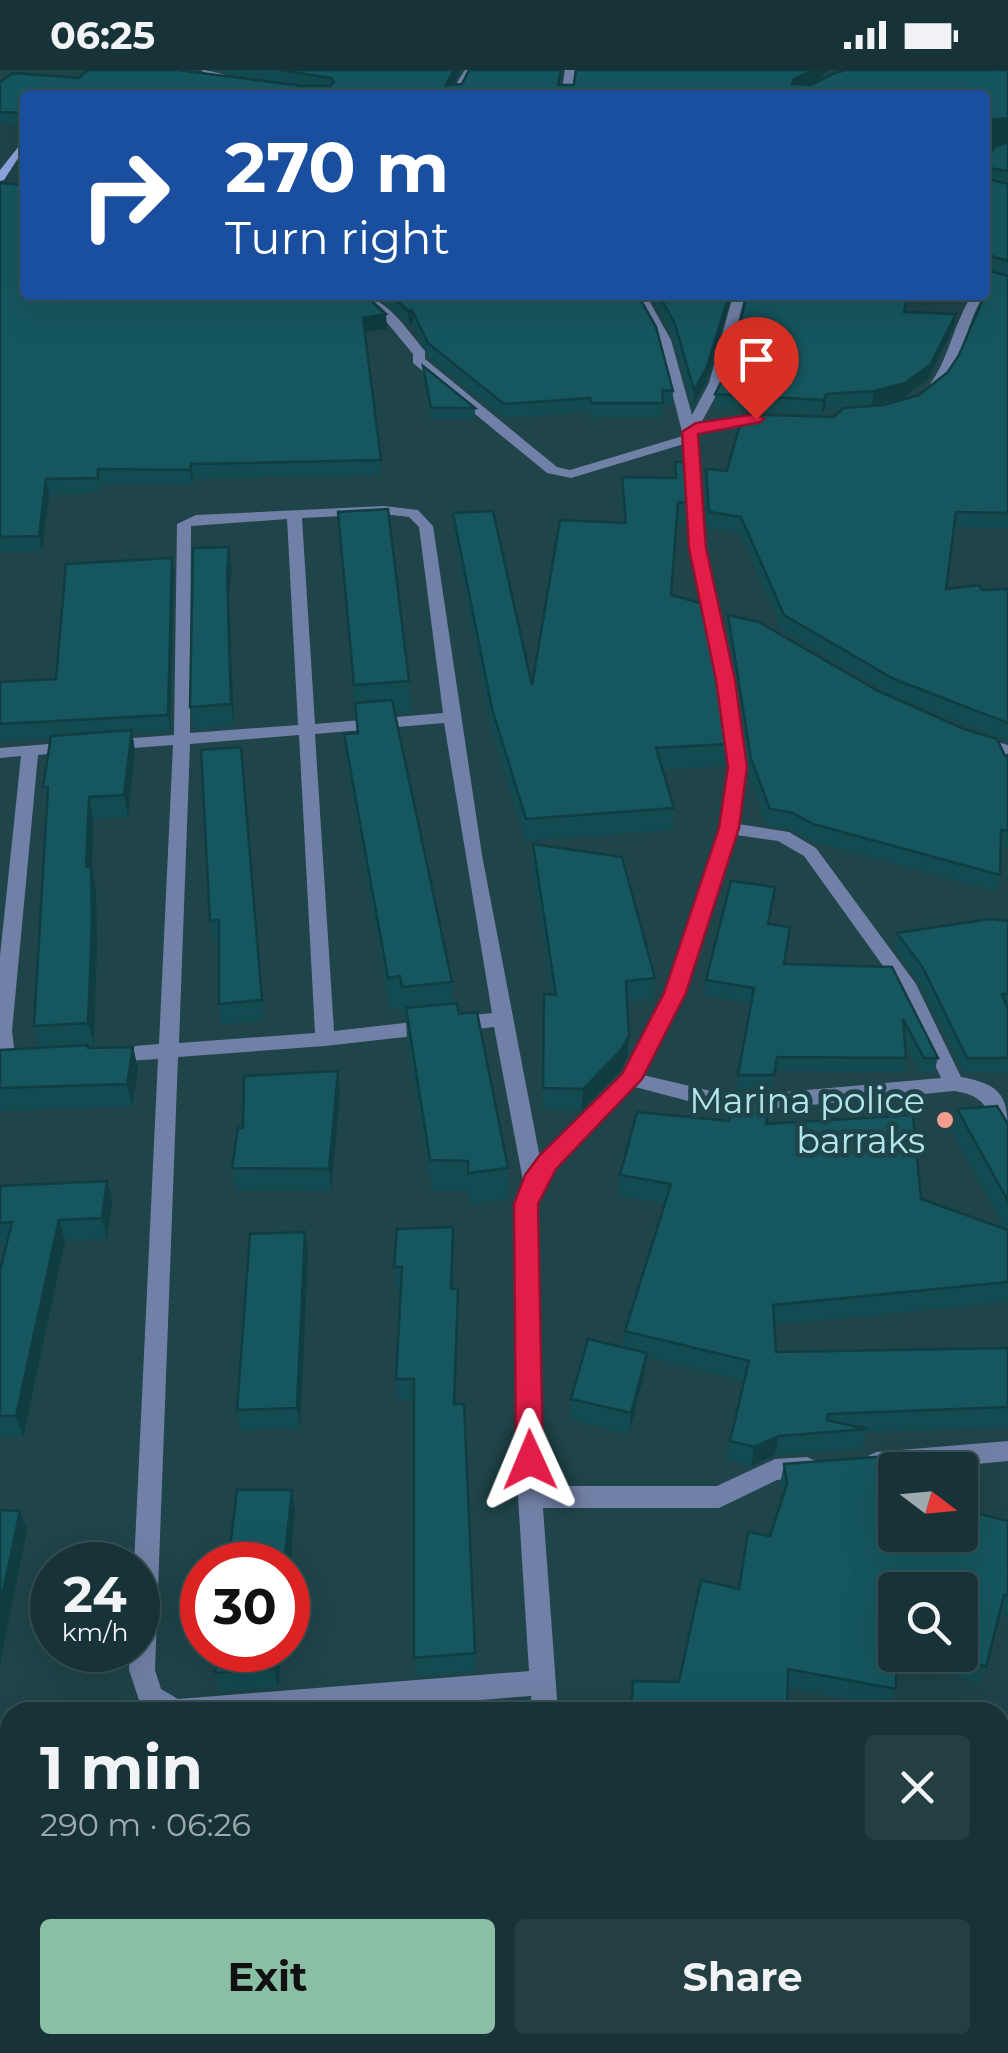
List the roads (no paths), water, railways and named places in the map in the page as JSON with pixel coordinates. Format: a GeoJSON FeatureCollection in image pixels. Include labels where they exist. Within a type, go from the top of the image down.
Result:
{"type":"FeatureCollection","features":[{"type":"Feature","properties":{"kind":"main road"},"geometry":{"type":"LineString","coordinates":[[0,149],[16,156],[0,179]]}},
{"type":"Feature","properties":{"kind":"street"},"geometry":{"type":"LineString","coordinates":[[206,70],[226,80]]}},
{"type":"Feature","properties":{"kind":"street"},"geometry":{"type":"LineString","coordinates":[[188,77],[260,84]]}},
{"type":"Feature","properties":{"kind":"street"},"geometry":{"type":"LineString","coordinates":[[368,300],[388,316],[420,354],[418,360],[552,470],[571,474],[692,433],[756,419],[775,420]]}},
{"type":"Feature","properties":{"kind":"street"},"geometry":{"type":"LineString","coordinates":[[545,1702],[530,1497],[526,1204],[534,1181],[631,1079],[675,993],[729,828],[737,767],[726,680],[698,548],[692,433],[666,340],[643,300]]}},
{"type":"Feature","properties":{"kind":"street"},"geometry":{"type":"LineString","coordinates":[[692,433],[727,351],[738,300]]}},
{"type":"Feature","properties":{"kind":"street"},"geometry":{"type":"LineString","coordinates":[[923,397],[945,378],[975,300]]}},
{"type":"Feature","properties":{"kind":"street"},"geometry":{"type":"LineString","coordinates":[[159,1702],[150,1697],[142,1670],[182,739],[184,524],[196,519],[384,510],[413,513],[426,526],[449,718],[501,1019],[534,1181]]}},
{"type":"Feature","properties":{"kind":"street"},"geometry":{"type":"LineString","coordinates":[[294,514],[310,729],[325,1039]]}},
{"type":"Feature","properties":{"kind":"street"},"geometry":{"type":"LineString","coordinates":[[708,598],[714,618],[734,625]]}},
{"type":"Feature","properties":{"kind":"street"},"geometry":{"type":"LineString","coordinates":[[0,753],[449,718]]}},
{"type":"Feature","properties":{"kind":"street"},"geometry":{"type":"LineString","coordinates":[[951,731],[1003,750],[1008,764]]}},
{"type":"Feature","properties":{"kind":"street"},"geometry":{"type":"LineString","coordinates":[[30,750],[2,1031],[5,1053],[31,1059],[51,1058]]}},
{"type":"Feature","properties":{"kind":"street"},"geometry":{"type":"LineString","coordinates":[[729,828],[786,836],[800,841],[810,852],[908,989],[954,1084]]}},
{"type":"Feature","properties":{"kind":"street"},"geometry":{"type":"LineString","coordinates":[[90,1056],[325,1039],[501,1019]]}},
{"type":"Feature","properties":{"kind":"street"},"geometry":{"type":"LineString","coordinates":[[631,1079],[712,1100],[750,1103],[954,1084],[989,1092],[1008,1124]]}},
{"type":"Feature","properties":{"kind":"street"},"geometry":{"type":"LineString","coordinates":[[530,1497],[719,1497],[775,1470],[1008,1451]]}},
{"type":"Feature","properties":{"kind":"street"},"geometry":{"type":"LineString","coordinates":[[299,1702],[544,1682]]}},
{"type":"Feature","properties":{"kind":"place","name":"Marina police barraks"},"geometry":{"type":"Point","coordinates":[945,1120]}}]}
